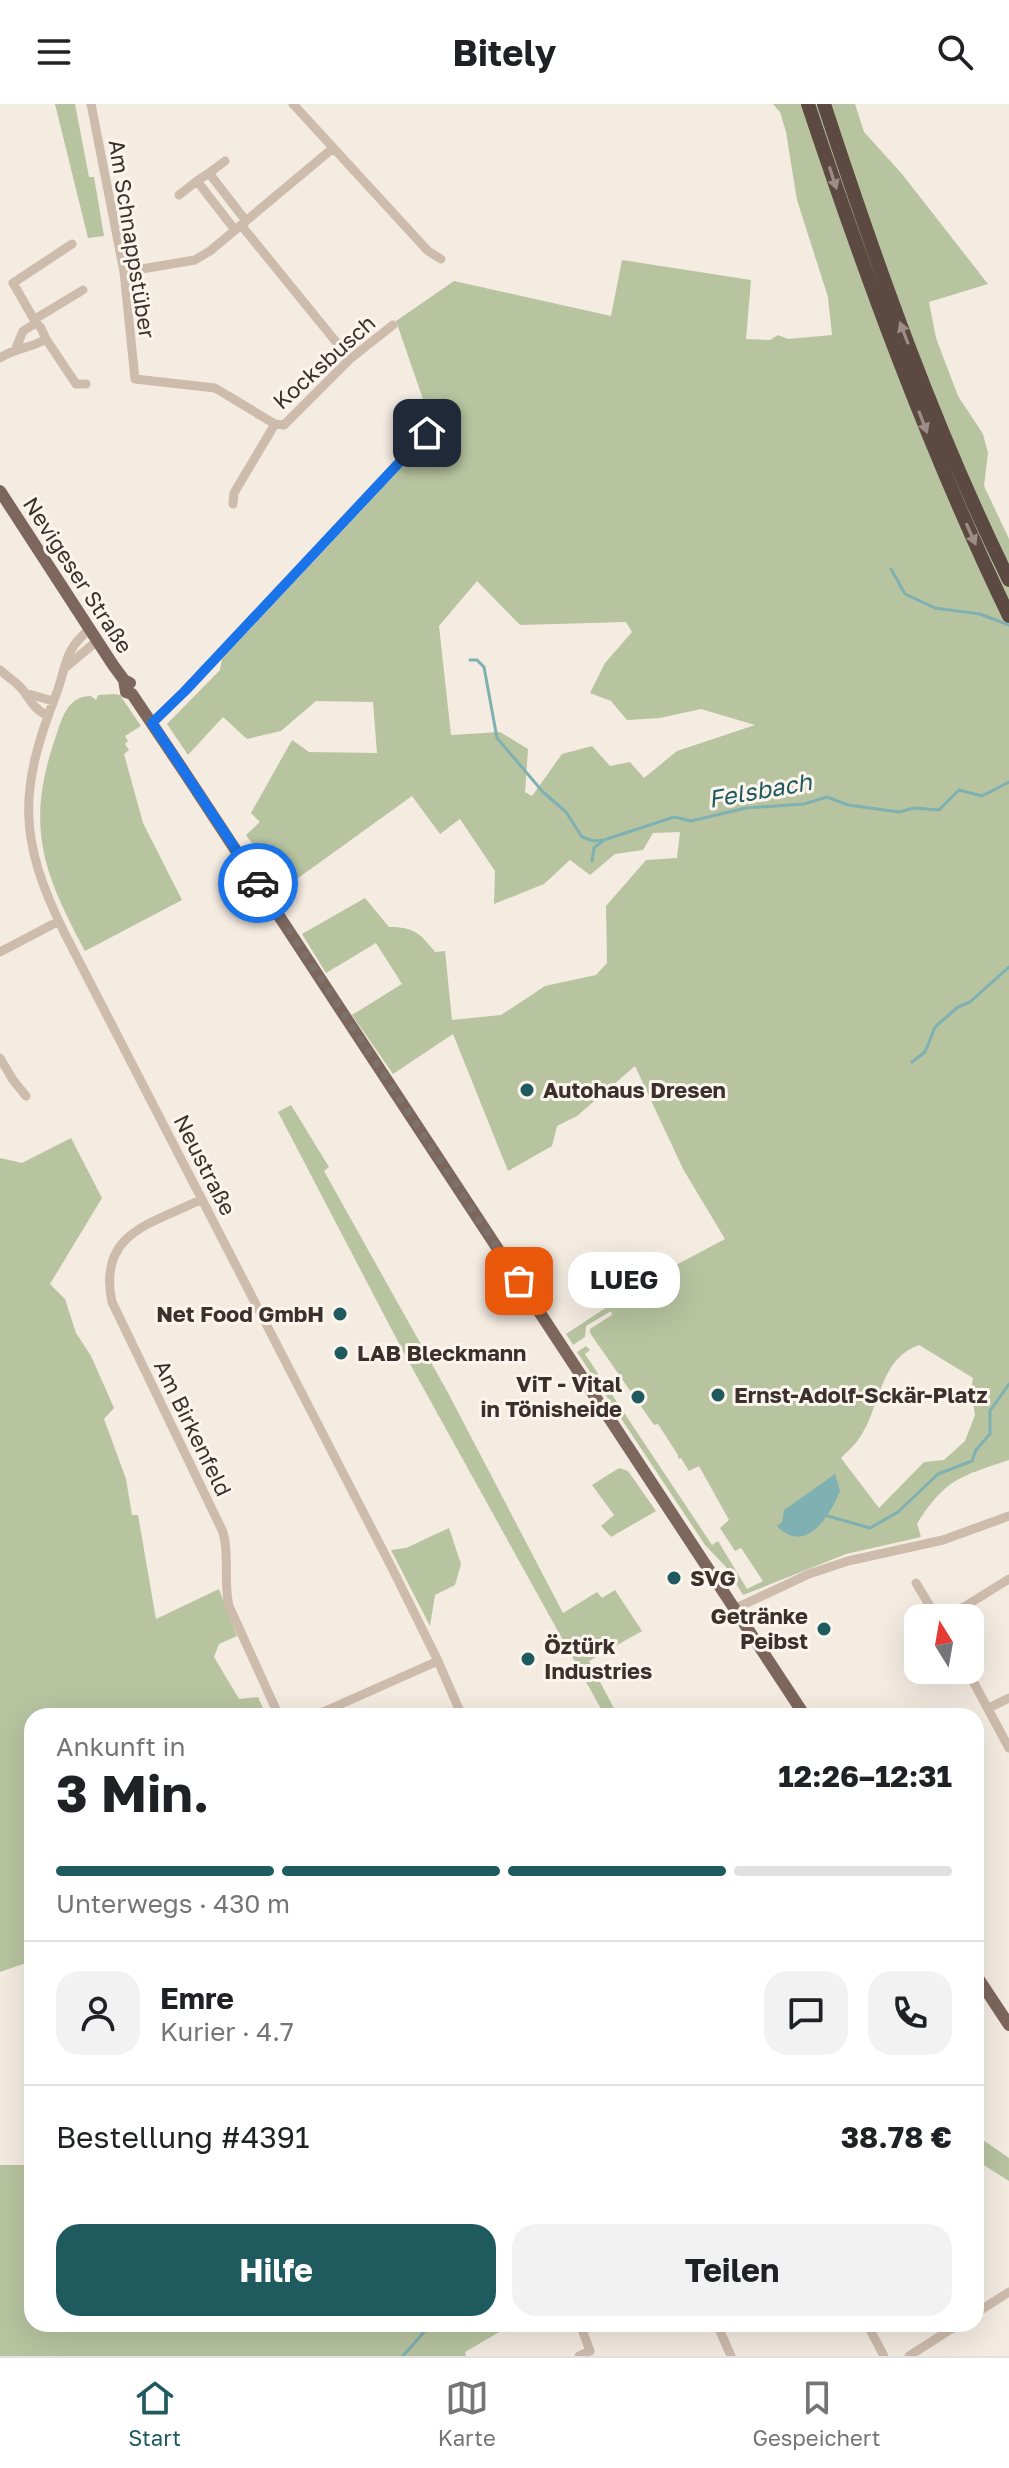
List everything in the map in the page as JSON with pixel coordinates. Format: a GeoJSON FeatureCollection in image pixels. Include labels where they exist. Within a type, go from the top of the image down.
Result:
{"type":"FeatureCollection","features":[{"type":"Feature","properties":{"kind":"highway"},"geometry":{"type":"LineString","coordinates":[[808,104],[870,285],[1009,616]]}},
{"type":"Feature","properties":{"kind":"highway"},"geometry":{"type":"LineString","coordinates":[[824,104],[946,460],[1009,580]]}},
{"type":"Feature","properties":{"kind":"main road","name":"Nevigeser Straße"},"geometry":{"type":"LineString","coordinates":[[0,491],[124,680],[126,692],[132,694],[152,723],[800,1708]]}},
{"type":"Feature","properties":{"kind":"main road"},"geometry":{"type":"LineString","coordinates":[[984,1987],[1009,2025]]}},
{"type":"Feature","properties":{"kind":"street","name":"Am Schnappstüber"},"geometry":{"type":"LineString","coordinates":[[91,104],[124,272],[135,379],[215,388],[275,424]]}},
{"type":"Feature","properties":{"kind":"street"},"geometry":{"type":"LineString","coordinates":[[293,104],[428,251],[441,259]]}},
{"type":"Feature","properties":{"kind":"street"},"geometry":{"type":"LineString","coordinates":[[124,272],[195,260],[332,149]]}},
{"type":"Feature","properties":{"kind":"street"},"geometry":{"type":"LineString","coordinates":[[179,195],[225,161]]}},
{"type":"Feature","properties":{"kind":"street"},"geometry":{"type":"LineString","coordinates":[[209,173],[240,225]]}},
{"type":"Feature","properties":{"kind":"street"},"geometry":{"type":"LineString","coordinates":[[197,181],[240,225],[350,359]]}},
{"type":"Feature","properties":{"kind":"street"},"geometry":{"type":"LineString","coordinates":[[72,244],[13,283],[76,384],[86,384]]}},
{"type":"Feature","properties":{"kind":"street"},"geometry":{"type":"LineString","coordinates":[[16,348],[23,331],[83,290]]}},
{"type":"Feature","properties":{"kind":"street","name":"Kocksbusch"},"geometry":{"type":"LineString","coordinates":[[233,504],[234,493],[275,424],[284,425],[350,359],[393,325]]}},
{"type":"Feature","properties":{"kind":"street"},"geometry":{"type":"LineString","coordinates":[[0,358],[16,348],[34,346],[46,339]]}},
{"type":"Feature","properties":{"kind":"street"},"geometry":{"type":"LineString","coordinates":[[152,723],[427,433],[430,423]]}},
{"type":"Feature","properties":{"kind":"street","name":"Neustraße"},"geometry":{"type":"LineString","coordinates":[[90,629],[66,656],[66,667],[48,716],[30,789],[28,823],[37,870],[59,921],[438,1661],[459,1708]]}},
{"type":"Feature","properties":{"kind":"street","name":"Neustraße"},"geometry":{"type":"LineString","coordinates":[[66,667],[97,641]]}},
{"type":"Feature","properties":{"kind":"street"},"geometry":{"type":"LineString","coordinates":[[0,670],[25,693],[53,701]]}},
{"type":"Feature","properties":{"kind":"street"},"geometry":{"type":"LineString","coordinates":[[25,693],[27,700],[48,716]]}},
{"type":"Feature","properties":{"kind":"street"},"geometry":{"type":"LineString","coordinates":[[0,952],[59,921]]}},
{"type":"Feature","properties":{"kind":"street"},"geometry":{"type":"LineString","coordinates":[[0,1058],[26,1096]]}},
{"type":"Feature","properties":{"kind":"street","name":"Am Birkenfeld"},"geometry":{"type":"LineString","coordinates":[[202,1199],[119,1243],[108,1280],[112,1302],[223,1532],[227,1551],[229,1606],[275,1708]]}},
{"type":"Feature","properties":{"kind":"street"},"geometry":{"type":"LineString","coordinates":[[734,1609],[789,1583],[848,1561],[943,1540],[1009,1516]]}},
{"type":"Feature","properties":{"kind":"street"},"geometry":{"type":"LineString","coordinates":[[969,1604],[1009,1579]]}},
{"type":"Feature","properties":{"kind":"street"},"geometry":{"type":"LineString","coordinates":[[916,1583],[929,1604]]}},
{"type":"Feature","properties":{"kind":"street"},"geometry":{"type":"LineString","coordinates":[[332,1708],[438,1661]]}},
{"type":"Feature","properties":{"kind":"street"},"geometry":{"type":"LineString","coordinates":[[975,1684],[1009,1748]]}},
{"type":"Feature","properties":{"kind":"street"},"geometry":{"type":"LineString","coordinates":[[989,1708],[1009,1698]]}},
{"type":"Feature","properties":{"kind":"street"},"geometry":{"type":"LineString","coordinates":[[984,2308],[1009,2292]]}},
{"type":"Feature","properties":{"kind":"street"},"geometry":{"type":"LineString","coordinates":[[579,2356],[590,2351],[583,2332]]}},
{"type":"Feature","properties":{"kind":"street"},"geometry":{"type":"LineString","coordinates":[[720,2332],[731,2356]]}},
{"type":"Feature","properties":{"kind":"street"},"geometry":{"type":"LineString","coordinates":[[871,2332],[884,2356]]}},
{"type":"Feature","properties":{"kind":"street"},"geometry":{"type":"LineString","coordinates":[[914,2355],[947,2332]]}},
{"type":"Feature","properties":{"kind":"green space"},"geometry":{"type":"Polygon","coordinates":[[[55,104],[75,104],[89,177],[94,177],[104,236],[88,238],[55,104]]]}},
{"type":"Feature","properties":{"kind":"green space"},"geometry":{"type":"Polygon","coordinates":[[[773,104],[855,104],[864,132],[902,174],[988,284],[929,302],[936,338],[958,396],[983,434],[988,453],[984,486],[1009,539],[1009,1460],[966,1475],[946,1488],[917,1524],[921,1537],[846,1554],[743,1595],[726,1567],[705,1545],[577,1352],[586,1346],[590,1350],[585,1354],[712,1545],[718,1541],[747,1589],[763,1581],[741,1548],[735,1551],[720,1528],[729,1520],[699,1466],[689,1471],[681,1458],[678,1459],[658,1424],[654,1425],[590,1333],[590,1329],[612,1315],[611,1311],[586,1326],[585,1337],[573,1345],[566,1334],[648,1280],[725,1239],[683,1169],[635,1066],[577,1116],[557,1126],[552,1146],[508,1171],[453,1034],[393,1074],[352,1015],[402,984],[376,943],[326,973],[302,934],[365,898],[389,927],[411,930],[435,952],[445,951],[452,1020],[501,1015],[545,986],[596,975],[607,963],[606,906],[646,860],[677,858],[680,832],[653,833],[643,850],[615,854],[590,875],[570,860],[544,884],[494,904],[495,871],[460,819],[440,834],[412,796],[276,894],[272,872],[246,835],[260,822],[251,813],[292,740],[309,752],[377,753],[373,702],[316,701],[281,731],[247,739],[223,717],[188,755],[167,724],[220,670],[222,659],[420,448],[413,443],[426,429],[425,405],[396,321],[454,281],[611,316],[622,260],[751,280],[746,339],[770,340],[778,335],[788,339],[832,335],[828,297],[797,200],[780,112],[773,104]],[[477,581],[439,626],[451,735],[500,732],[528,749],[525,792],[532,796],[562,754],[592,746],[610,766],[630,762],[644,778],[677,751],[755,725],[701,709],[660,718],[627,720],[611,701],[590,693],[605,663],[632,632],[626,622],[520,625],[477,581]],[[919,1345],[896,1360],[862,1434],[841,1458],[879,1508],[924,1462],[944,1460],[965,1441],[975,1415],[971,1392],[973,1378],[919,1345]]]}},
{"type":"Feature","properties":{"kind":"green space"},"geometry":{"type":"Polygon","coordinates":[[[98,695],[120,695],[141,726],[125,736],[129,750],[124,754],[143,823],[182,900],[85,951],[48,870],[40,820],[42,794],[47,765],[68,708],[83,697],[91,696],[96,700],[98,695]]]}},
{"type":"Feature","properties":{"kind":"green space"},"geometry":{"type":"Polygon","coordinates":[[[291,1105],[329,1167],[324,1171],[447,1391],[563,1613],[597,1592],[602,1598],[615,1590],[642,1631],[589,1661],[614,1708],[601,1708],[405,1355],[278,1112],[291,1105]]]}},
{"type":"Feature","properties":{"kind":"green space"},"geometry":{"type":"Polygon","coordinates":[[[71,1138],[102,1198],[50,1284],[65,1299],[76,1333],[91,1356],[114,1408],[104,1419],[126,1479],[132,1515],[138,1515],[156,1619],[219,1589],[237,1636],[219,1644],[214,1657],[239,1699],[258,1697],[263,1708],[24,1708],[24,1964],[0,1972],[0,1158],[22,1163],[71,1138]]]}},
{"type":"Feature","properties":{"kind":"green space"},"geometry":{"type":"Polygon","coordinates":[[[619,1468],[628,1471],[656,1511],[611,1537],[601,1526],[614,1515],[592,1485],[619,1468]]]}},
{"type":"Feature","properties":{"kind":"green space"},"geometry":{"type":"Polygon","coordinates":[[[449,1528],[461,1564],[455,1585],[435,1595],[430,1626],[391,1550],[406,1548],[449,1528]]]}},
{"type":"Feature","properties":{"kind":"green space"},"geometry":{"type":"Polygon","coordinates":[[[984,2141],[1009,2158],[1009,2181],[984,2165],[984,2141]]]}},
{"type":"Feature","properties":{"kind":"green space"},"geometry":{"type":"Polygon","coordinates":[[[0,2165],[24,2165],[24,2332],[499,2332],[465,2352],[466,2356],[0,2356],[0,2165]]]}},
{"type":"Feature","properties":{"kind":"water"},"geometry":{"type":"Polygon","coordinates":[[[835,1474],[840,1491],[830,1511],[815,1529],[797,1537],[777,1526],[782,1522],[784,1510],[835,1474]]]}},
{"type":"Feature","properties":{"kind":"waterway"},"geometry":{"type":"LineString","coordinates":[[891,569],[905,594],[935,608],[980,614],[1009,625]]}},
{"type":"Feature","properties":{"kind":"waterway","name":"Felsbach"},"geometry":{"type":"LineString","coordinates":[[470,660],[477,660],[484,667],[497,738],[543,792],[566,812],[582,837],[601,840]]}},
{"type":"Feature","properties":{"kind":"waterway","name":"Felsbach"},"geometry":{"type":"LineString","coordinates":[[592,861],[594,848],[604,840],[674,817],[691,821],[746,808],[804,804],[827,797],[848,805],[899,812],[914,808],[939,810],[959,790],[982,796],[1009,782]]}},
{"type":"Feature","properties":{"kind":"waterway"},"geometry":{"type":"LineString","coordinates":[[912,1062],[925,1052],[935,1027],[958,1007],[970,1002],[1009,967]]}},
{"type":"Feature","properties":{"kind":"waterway"},"geometry":{"type":"LineString","coordinates":[[828,1516],[870,1528],[898,1512],[938,1474],[972,1461],[976,1450],[990,1434],[990,1411],[1009,1384]]}},
{"type":"Feature","properties":{"kind":"waterway"},"geometry":{"type":"LineString","coordinates":[[403,2356],[424,2332]]}},
{"type":"Feature","properties":{"kind":"way so far"},"geometry":{"type":"LineString","coordinates":[[258,883],[519,1281]]}},
{"type":"Feature","properties":{"kind":"place","name":"Autohaus Dresen"},"geometry":{"type":"Point","coordinates":[527,1090]}},
{"type":"Feature","properties":{"kind":"place","name":"LUEG"},"geometry":{"type":"Point","coordinates":[519,1281]}},
{"type":"Feature","properties":{"kind":"place","name":"Net Food GmbH"},"geometry":{"type":"Point","coordinates":[340,1314]}},
{"type":"Feature","properties":{"kind":"place","name":"LAB Bleckmann"},"geometry":{"type":"Point","coordinates":[341,1353]}},
{"type":"Feature","properties":{"kind":"place","name":"Ernst-Adolf-Sckär-Platz"},"geometry":{"type":"Point","coordinates":[718,1395]}},
{"type":"Feature","properties":{"kind":"place","name":"ViT - Vital in Tönisheide"},"geometry":{"type":"Point","coordinates":[638,1397]}},
{"type":"Feature","properties":{"kind":"place","name":"SVG"},"geometry":{"type":"Point","coordinates":[674,1578]}},
{"type":"Feature","properties":{"kind":"place","name":"Getränke Peibst"},"geometry":{"type":"Point","coordinates":[824,1629]}},
{"type":"Feature","properties":{"kind":"place","name":"Öztürk Industries"},"geometry":{"type":"Point","coordinates":[528,1659]}},
{"type":"Feature","properties":{"kind":"route"},"geometry":{"type":"LineString","coordinates":[[258,883],[152,723],[427,433]]}}]}
